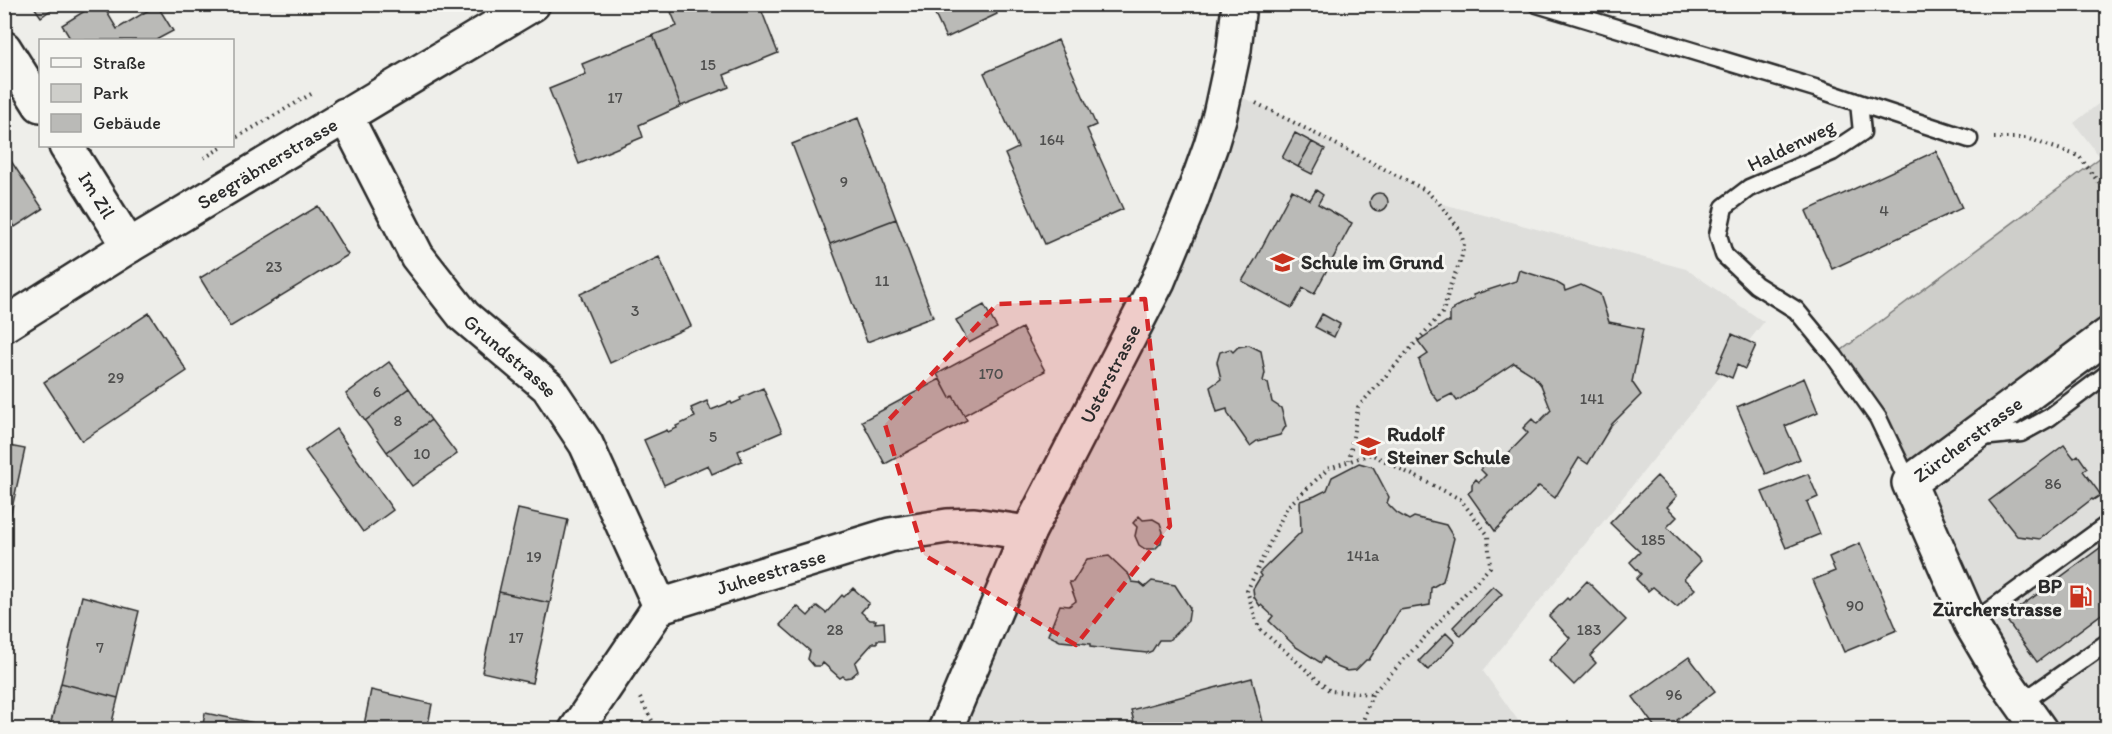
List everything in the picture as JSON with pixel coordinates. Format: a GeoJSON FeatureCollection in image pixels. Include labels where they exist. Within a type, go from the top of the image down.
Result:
{"type":"FeatureCollection","features":[{"type":"Feature","properties":{"kind":"street","name":"Seegräbnerstrasse"},"geometry":{"type":"LineString","coordinates":[[4,325],[129,246],[533,4]]}},
{"type":"Feature","properties":{"kind":"street","name":"Usterstrasse"},"geometry":{"type":"LineString","coordinates":[[945,729],[1028,533],[1158,281],[1191,201],[1211,146],[1225,90],[1234,50],[1239,4]]}},
{"type":"Feature","properties":{"kind":"street"},"geometry":{"type":"LineString","coordinates":[[4,48],[39,103]]}},
{"type":"Feature","properties":{"kind":"street","name":"Grundstrasse"},"geometry":{"type":"LineString","coordinates":[[345,116],[417,256],[464,316],[548,387],[586,444],[660,606]]}},
{"type":"Feature","properties":{"kind":"street","name":"Im Zil"},"geometry":{"type":"LineString","coordinates":[[67,147],[129,246]]}},
{"type":"Feature","properties":{"kind":"street","name":"Zürcherstrasse"},"geometry":{"type":"LineString","coordinates":[[2040,729],[2001,675],[1971,624],[1909,483],[2108,335]]}},
{"type":"Feature","properties":{"kind":"street","name":"Juheestrasse"},"geometry":{"type":"LineString","coordinates":[[660,606],[890,535],[947,526],[974,525],[1028,533]]}},
{"type":"Feature","properties":{"kind":"street"},"geometry":{"type":"LineString","coordinates":[[576,729],[660,606]]}},
{"type":"Feature","properties":{"kind":"lane","name":"Haldenweg"},"geometry":{"type":"LineString","coordinates":[[1537,4],[1859,103],[1862,132],[1832,152],[1749,188],[1724,207],[1718,235],[1724,255],[1756,285],[1796,310],[1834,356],[1878,418],[1909,483]]}},
{"type":"Feature","properties":{"kind":"lane"},"geometry":{"type":"LineString","coordinates":[[1859,103],[1969,139]]}},
{"type":"Feature","properties":{"kind":"lane"},"geometry":{"type":"LineString","coordinates":[[1968,438],[2021,433],[2050,417],[2108,373]]}},
{"type":"Feature","properties":{"kind":"lane"},"geometry":{"type":"LineString","coordinates":[[1971,624],[2108,524]]}},
{"type":"Feature","properties":{"kind":"lane"},"geometry":{"type":"LineString","coordinates":[[2021,703],[2108,642]]}},
{"type":"Feature","properties":{"kind":"path"},"geometry":{"type":"LineString","coordinates":[[1225,90],[1270,110],[1425,190],[1439,203],[1460,230],[1464,244],[1461,260],[1451,283],[1443,312],[1358,407],[1349,460]]}},
{"type":"Feature","properties":{"kind":"path"},"geometry":{"type":"LineString","coordinates":[[1969,139],[2026,138],[2079,156],[2108,195]]}},
{"type":"Feature","properties":{"kind":"path"},"geometry":{"type":"LineString","coordinates":[[1360,729],[1372,694],[1490,567],[1488,535],[1460,500],[1371,454],[1329,468],[1287,507],[1247,591],[1259,628],[1330,691],[1372,694]]}},
{"type":"Feature","properties":{"kind":"highlighted area"},"geometry":{"type":"Polygon","coordinates":[[[1145,299],[1170,526],[1076,645],[924,555],[885,424],[997,304],[1145,299]]]}},
{"type":"Feature","properties":{"kind":"shaded area","name":"Rudolf Steiner Schule"},"geometry":{"type":"Polygon","coordinates":[[[1225,90],[1271,110],[1425,190],[1439,203],[1686,269],[1764,322],[1483,671],[1524,729],[945,730],[1137,321],[1225,90]]]}},
{"type":"Feature","properties":{"kind":"shaded area"},"geometry":{"type":"Polygon","coordinates":[[[2107,97],[2107,166],[2074,123],[2107,97]]]}},
{"type":"Feature","properties":{"kind":"shaded area"},"geometry":{"type":"Polygon","coordinates":[[[2107,335],[2107,729],[2040,729],[1909,483],[2107,335]]]}},
{"type":"Feature","properties":{"kind":"green space"},"geometry":{"type":"Polygon","coordinates":[[[2101,157],[2107,166],[2107,335],[1909,483],[1834,356],[2101,157]]]}},
{"type":"Feature","properties":{"kind":"building"},"geometry":{"type":"Polygon","coordinates":[[[32,4],[59,4],[41,17],[32,4]]]}},
{"type":"Feature","properties":{"kind":"building"},"geometry":{"type":"Polygon","coordinates":[[[96,4],[102,4],[117,29],[157,5],[173,31],[158,39],[70,39],[62,25],[96,4]]]}},
{"type":"Feature","properties":{"kind":"building"},"geometry":{"type":"Polygon","coordinates":[[[691,4],[759,4],[778,53],[724,75],[729,87],[681,106],[653,35],[677,26],[671,12],[691,4]]]}},
{"type":"Feature","properties":{"kind":"building"},"geometry":{"type":"Polygon","coordinates":[[[930,4],[993,4],[997,14],[946,38],[930,4]]]}},
{"type":"Feature","properties":{"kind":"building"},"geometry":{"type":"Polygon","coordinates":[[[653,35],[681,106],[639,125],[643,137],[579,164],[549,89],[586,74],[582,64],[653,35]]]}},
{"type":"Feature","properties":{"kind":"building"},"geometry":{"type":"Polygon","coordinates":[[[1058,40],[1096,125],[1087,129],[1123,209],[1045,244],[1005,154],[1018,148],[984,73],[1058,40]]]}},
{"type":"Feature","properties":{"kind":"building"},"geometry":{"type":"Polygon","coordinates":[[[4,112],[13,126],[4,131],[4,112]]]}},
{"type":"Feature","properties":{"kind":"building"},"geometry":{"type":"Polygon","coordinates":[[[858,118],[896,219],[830,244],[792,144],[858,118]]]}},
{"type":"Feature","properties":{"kind":"building"},"geometry":{"type":"Polygon","coordinates":[[[1295,133],[1312,142],[1298,167],[1282,158],[1295,133]]]}},
{"type":"Feature","properties":{"kind":"building"},"geometry":{"type":"Polygon","coordinates":[[[1312,142],[1325,149],[1312,174],[1298,167],[1312,142]]]}},
{"type":"Feature","properties":{"kind":"building"},"geometry":{"type":"Polygon","coordinates":[[[1936,151],[1962,208],[1832,269],[1806,211],[1936,151]]]}},
{"type":"Feature","properties":{"kind":"building"},"geometry":{"type":"Polygon","coordinates":[[[11,161],[43,209],[15,227],[4,211],[4,166],[11,161]]]}},
{"type":"Feature","properties":{"kind":"building"},"geometry":{"type":"Polygon","coordinates":[[[1292,190],[1310,200],[1316,190],[1323,195],[1318,204],[1352,223],[1314,294],[1303,288],[1292,308],[1242,281],[1292,190]]]}},
{"type":"Feature","properties":{"kind":"building"},"geometry":{"type":"Polygon","coordinates":[[[1379,193],[1387,198],[1388,202],[1383,210],[1379,211],[1371,206],[1370,202],[1375,194],[1379,193]]]}},
{"type":"Feature","properties":{"kind":"building"},"geometry":{"type":"Polygon","coordinates":[[[318,206],[348,255],[230,327],[200,278],[318,206]]]}},
{"type":"Feature","properties":{"kind":"building"},"geometry":{"type":"Polygon","coordinates":[[[896,219],[933,317],[867,342],[830,244],[896,219]]]}},
{"type":"Feature","properties":{"kind":"building"},"geometry":{"type":"Polygon","coordinates":[[[659,257],[691,326],[610,363],[580,294],[659,257]]]}},
{"type":"Feature","properties":{"kind":"building","name":"Rudolf Steiner Schule"},"geometry":{"type":"Polygon","coordinates":[[[1519,270],[1554,281],[1564,287],[1565,291],[1581,285],[1600,294],[1609,322],[1643,329],[1632,382],[1641,395],[1612,424],[1588,464],[1579,458],[1555,498],[1539,486],[1495,531],[1468,493],[1472,490],[1472,484],[1476,479],[1479,482],[1486,475],[1481,470],[1481,466],[1489,457],[1494,457],[1499,463],[1528,433],[1523,428],[1532,419],[1537,424],[1551,410],[1541,385],[1533,375],[1514,363],[1457,401],[1452,394],[1438,401],[1429,389],[1419,360],[1428,354],[1418,341],[1446,322],[1450,322],[1450,312],[1474,298],[1473,295],[1516,281],[1519,270]]]}},
{"type":"Feature","properties":{"kind":"building"},"geometry":{"type":"Polygon","coordinates":[[[984,305],[997,328],[969,343],[956,320],[984,305]]]}},
{"type":"Feature","properties":{"kind":"building"},"geometry":{"type":"Polygon","coordinates":[[[149,313],[187,371],[82,441],[44,382],[149,313]]]}},
{"type":"Feature","properties":{"kind":"building"},"geometry":{"type":"Polygon","coordinates":[[[1322,314],[1340,324],[1334,337],[1315,327],[1322,314]]]}},
{"type":"Feature","properties":{"kind":"building"},"geometry":{"type":"Polygon","coordinates":[[[1022,328],[1045,371],[964,415],[953,396],[950,398],[937,374],[1022,328]]]}},
{"type":"Feature","properties":{"kind":"building"},"geometry":{"type":"Polygon","coordinates":[[[1732,334],[1756,345],[1745,369],[1737,365],[1732,378],[1716,371],[1732,334]]]}},
{"type":"Feature","properties":{"kind":"building"},"geometry":{"type":"Polygon","coordinates":[[[1249,345],[1261,351],[1265,373],[1263,381],[1268,383],[1272,402],[1281,408],[1286,426],[1280,435],[1257,441],[1250,446],[1227,409],[1217,412],[1210,387],[1221,379],[1217,362],[1220,352],[1230,349],[1233,352],[1238,347],[1249,345]]]}},
{"type":"Feature","properties":{"kind":"building"},"geometry":{"type":"Polygon","coordinates":[[[389,362],[409,388],[365,421],[346,394],[389,362]]]}},
{"type":"Feature","properties":{"kind":"building"},"geometry":{"type":"Polygon","coordinates":[[[1804,378],[1818,412],[1785,426],[1800,459],[1766,474],[1737,407],[1804,378]]]}},
{"type":"Feature","properties":{"kind":"building"},"geometry":{"type":"Polygon","coordinates":[[[940,379],[950,398],[953,396],[967,420],[885,464],[862,421],[940,379]]]}},
{"type":"Feature","properties":{"kind":"building"},"geometry":{"type":"Polygon","coordinates":[[[409,388],[431,420],[387,452],[365,421],[409,388]]]}},
{"type":"Feature","properties":{"kind":"building"},"geometry":{"type":"Polygon","coordinates":[[[763,388],[782,432],[738,451],[742,461],[712,474],[708,465],[664,485],[644,440],[677,428],[676,426],[695,417],[691,408],[707,401],[711,410],[731,402],[732,404],[763,388]]]}},
{"type":"Feature","properties":{"kind":"building"},"geometry":{"type":"Polygon","coordinates":[[[431,420],[457,454],[412,486],[387,452],[431,420]]]}},
{"type":"Feature","properties":{"kind":"building"},"geometry":{"type":"Polygon","coordinates":[[[336,429],[393,510],[363,532],[305,451],[336,429]]]}},
{"type":"Feature","properties":{"kind":"building"},"geometry":{"type":"Polygon","coordinates":[[[4,445],[25,449],[5,540],[4,540],[4,445]]]}},
{"type":"Feature","properties":{"kind":"building"},"geometry":{"type":"Polygon","coordinates":[[[2064,445],[2074,458],[2078,455],[2087,468],[2083,471],[2101,495],[2092,499],[2040,539],[2017,536],[1989,501],[2064,445]]]}},
{"type":"Feature","properties":{"kind":"building"},"geometry":{"type":"Polygon","coordinates":[[[1359,463],[1373,467],[1389,497],[1387,503],[1397,513],[1409,520],[1414,517],[1446,525],[1454,538],[1443,581],[1431,588],[1430,605],[1400,610],[1369,660],[1366,660],[1356,670],[1347,671],[1324,657],[1321,663],[1296,647],[1269,621],[1273,616],[1260,606],[1254,597],[1253,589],[1261,576],[1259,573],[1301,532],[1300,501],[1327,490],[1332,477],[1359,463]]]}},
{"type":"Feature","properties":{"kind":"building"},"geometry":{"type":"Polygon","coordinates":[[[1808,474],[1818,497],[1807,502],[1820,534],[1786,548],[1762,492],[1808,474]]]}},
{"type":"Feature","properties":{"kind":"building"},"geometry":{"type":"Polygon","coordinates":[[[1657,476],[1677,496],[1667,507],[1677,517],[1667,527],[1701,561],[1684,579],[1695,589],[1677,607],[1653,587],[1648,591],[1636,579],[1641,574],[1630,562],[1640,552],[1610,523],[1657,476]]]}},
{"type":"Feature","properties":{"kind":"building"},"geometry":{"type":"Polygon","coordinates":[[[518,509],[568,520],[550,603],[499,592],[518,509]]]}},
{"type":"Feature","properties":{"kind":"building"},"geometry":{"type":"Polygon","coordinates":[[[1139,516],[1143,520],[1153,519],[1160,523],[1163,532],[1161,543],[1155,549],[1145,549],[1139,545],[1135,536],[1137,527],[1133,523],[1139,516]]]}},
{"type":"Feature","properties":{"kind":"building"},"geometry":{"type":"Polygon","coordinates":[[[2108,542],[2108,609],[2037,662],[2005,618],[2108,542]]]}},
{"type":"Feature","properties":{"kind":"building"},"geometry":{"type":"Polygon","coordinates":[[[1860,543],[1897,630],[1844,652],[1813,580],[1835,571],[1829,557],[1860,543]]]}},
{"type":"Feature","properties":{"kind":"building"},"geometry":{"type":"Polygon","coordinates":[[[1109,556],[1129,575],[1132,582],[1140,583],[1145,587],[1152,581],[1175,585],[1190,608],[1188,621],[1169,640],[1159,640],[1152,651],[1147,653],[1090,647],[1090,644],[1060,641],[1048,635],[1060,605],[1069,606],[1076,601],[1069,582],[1073,582],[1087,559],[1109,556]]]}},
{"type":"Feature","properties":{"kind":"building"},"geometry":{"type":"Polygon","coordinates":[[[1587,581],[1626,620],[1590,656],[1596,663],[1574,685],[1549,660],[1570,638],[1549,616],[1587,581]]]}},
{"type":"Feature","properties":{"kind":"building"},"geometry":{"type":"Polygon","coordinates":[[[1493,586],[1502,594],[1461,636],[1453,627],[1493,586]]]}},
{"type":"Feature","properties":{"kind":"building"},"geometry":{"type":"Polygon","coordinates":[[[853,588],[869,603],[861,612],[870,620],[876,620],[875,623],[884,622],[885,640],[877,640],[877,643],[873,643],[855,663],[858,671],[851,677],[840,678],[823,663],[821,666],[814,666],[808,659],[810,651],[780,625],[797,606],[808,616],[817,606],[826,613],[842,595],[844,597],[853,588]]]}},
{"type":"Feature","properties":{"kind":"building"},"geometry":{"type":"Polygon","coordinates":[[[499,592],[550,603],[532,683],[482,672],[499,592]]]}},
{"type":"Feature","properties":{"kind":"building"},"geometry":{"type":"Polygon","coordinates":[[[82,596],[139,611],[118,698],[61,683],[82,596]]]}},
{"type":"Feature","properties":{"kind":"building"},"geometry":{"type":"Polygon","coordinates":[[[1446,633],[1455,642],[1428,670],[1419,661],[1446,633]]]}},
{"type":"Feature","properties":{"kind":"building"},"geometry":{"type":"Polygon","coordinates":[[[1689,657],[1715,691],[1677,720],[1668,730],[1657,730],[1633,697],[1689,657]]]}},
{"type":"Feature","properties":{"kind":"building"},"geometry":{"type":"Polygon","coordinates":[[[1252,678],[1265,730],[1136,730],[1131,710],[1252,678]]]}},
{"type":"Feature","properties":{"kind":"building"},"geometry":{"type":"Polygon","coordinates":[[[61,683],[118,698],[110,730],[49,730],[61,683]]]}},
{"type":"Feature","properties":{"kind":"building"},"geometry":{"type":"Polygon","coordinates":[[[371,690],[432,704],[427,730],[363,730],[371,690]]]}},
{"type":"Feature","properties":{"kind":"building"},"geometry":{"type":"Polygon","coordinates":[[[205,713],[264,725],[264,730],[202,730],[205,713]]]}},
{"type":"Feature","properties":{"kind":"place","name":"Schule im Grund"},"geometry":{"type":"Point","coordinates":[1283,262]}},
{"type":"Feature","properties":{"kind":"place","name":"Rudolf Steiner Schule"},"geometry":{"type":"Point","coordinates":[1369,446]}},
{"type":"Feature","properties":{"kind":"place","name":"BP Zürcherstrasse"},"geometry":{"type":"Point","coordinates":[2080,597]}}]}
